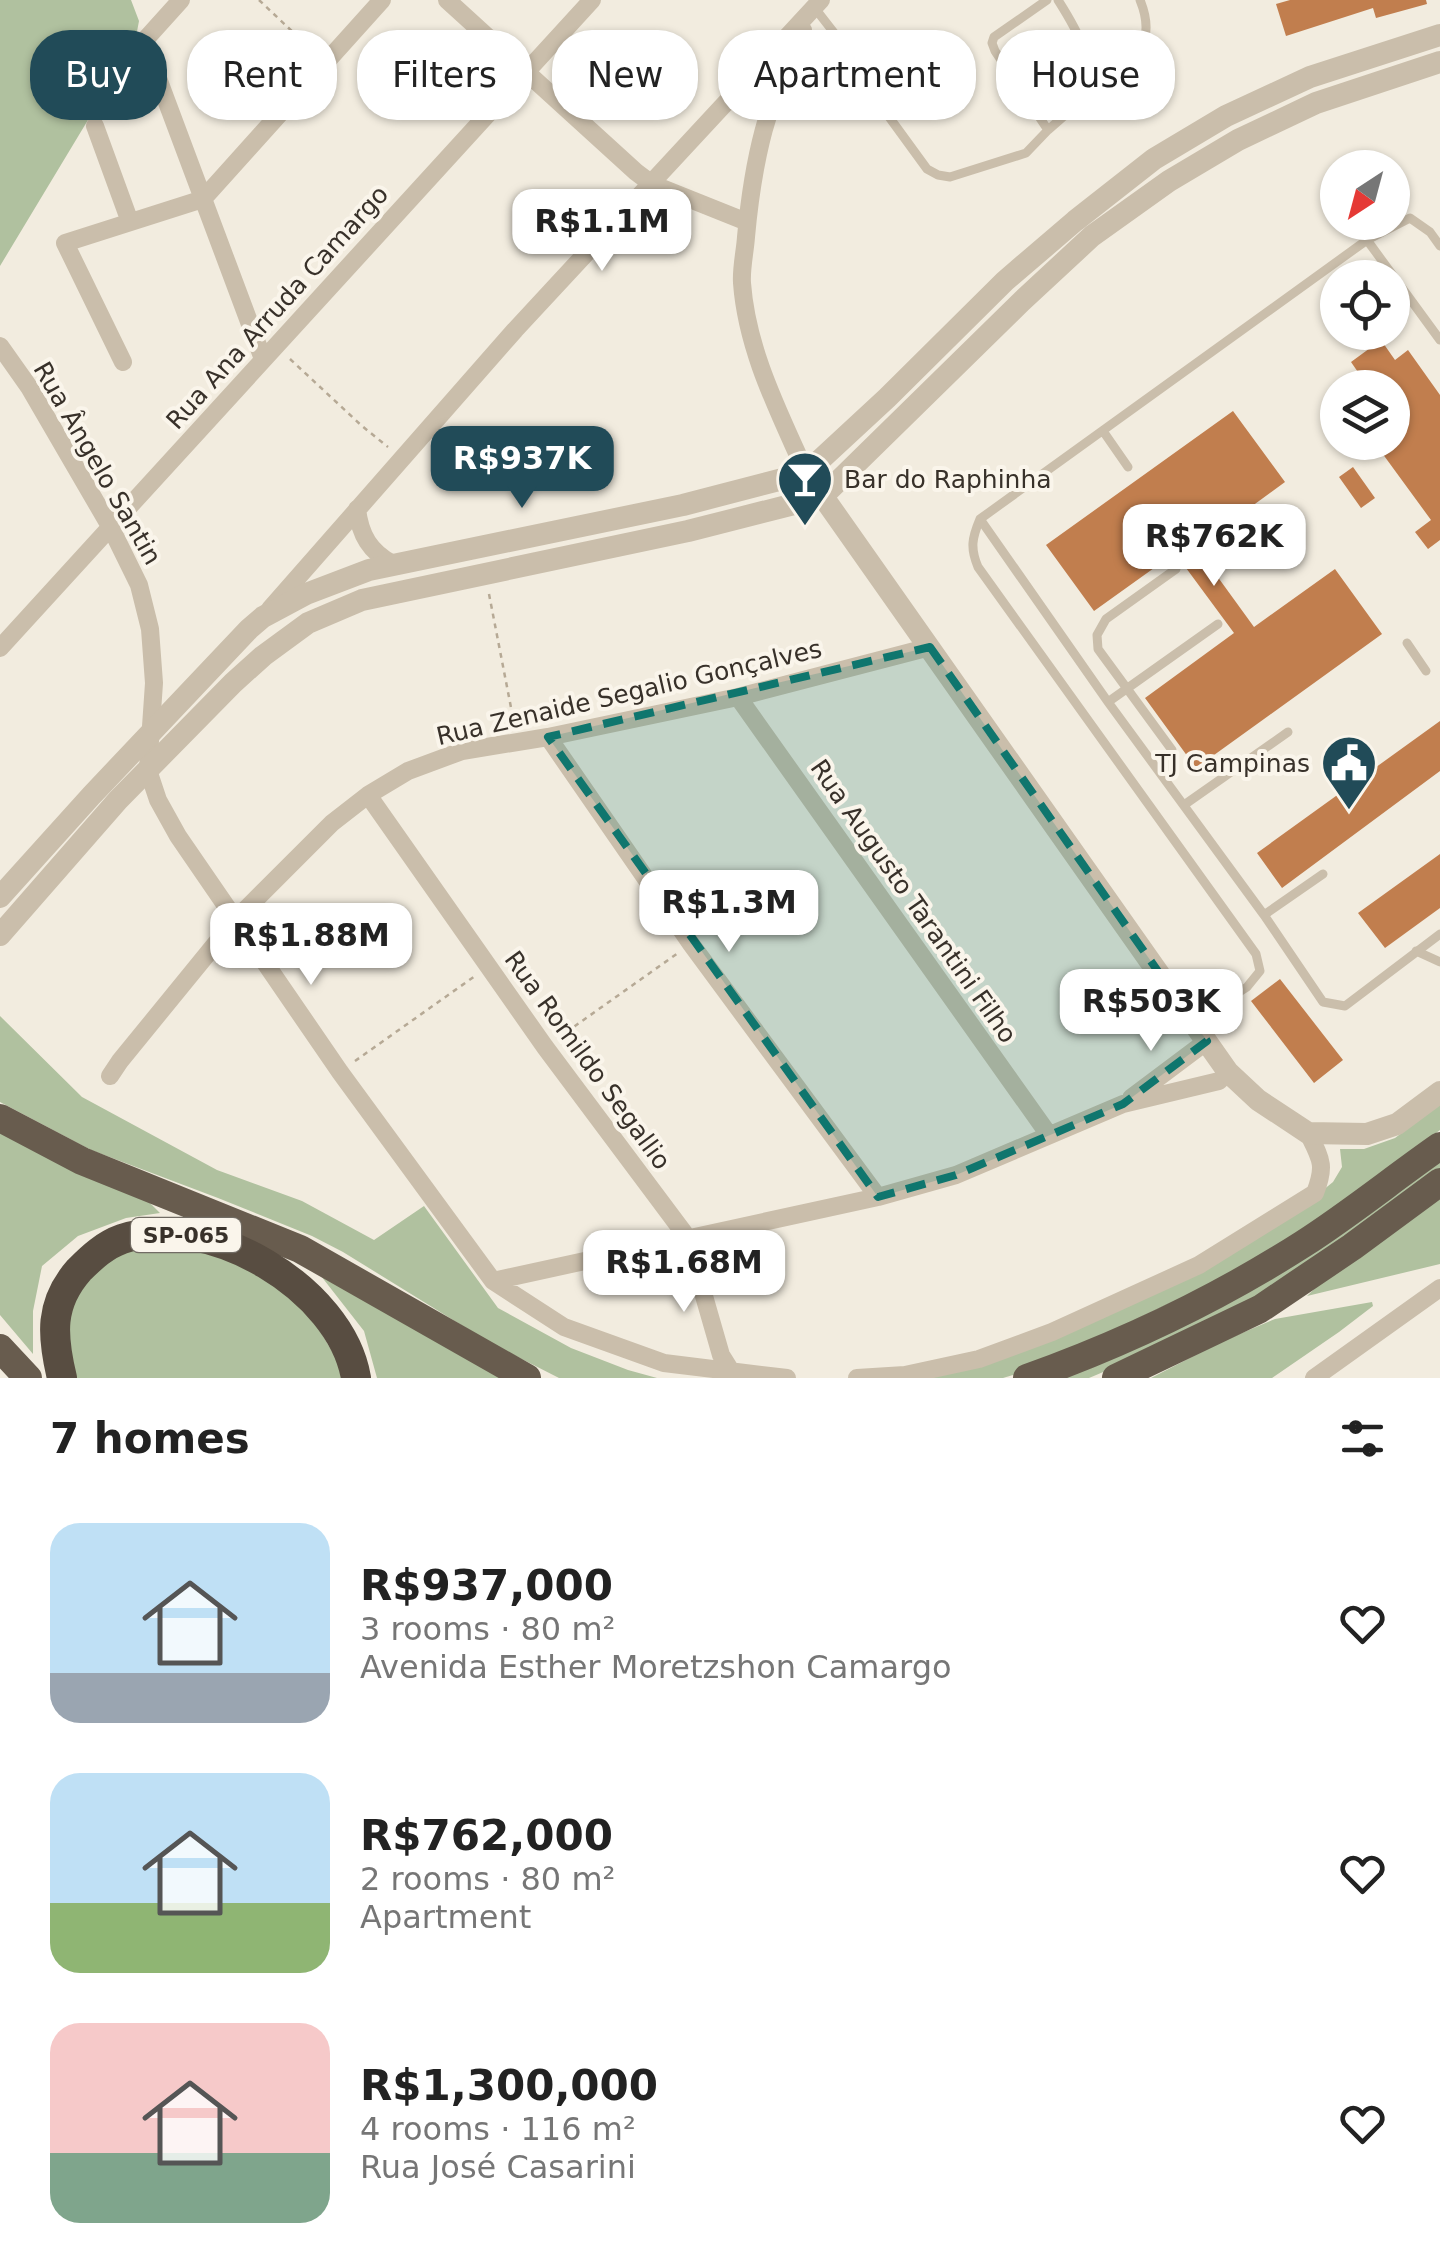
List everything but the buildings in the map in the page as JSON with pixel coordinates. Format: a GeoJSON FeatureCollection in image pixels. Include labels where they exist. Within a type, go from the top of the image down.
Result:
{"type":"FeatureCollection","features":[{"type":"Feature","properties":{"kind":"highway"},"geometry":{"type":"LineString","coordinates":[[0,1118],[82,1161],[300,1249],[527,1378]]}},
{"type":"Feature","properties":{"kind":"highway"},"geometry":{"type":"LineString","coordinates":[[1027,1378],[1084,1358],[1247,1278],[1305,1243],[1440,1146]]}},
{"type":"Feature","properties":{"kind":"highway"},"geometry":{"type":"LineString","coordinates":[[1116,1378],[1260,1309],[1440,1182]]}},
{"type":"Feature","properties":{"kind":"highway","name":"SP-065"},"geometry":{"type":"LineString","coordinates":[[62,1378],[54,1339],[64,1290],[96,1252],[119,1240],[150,1232],[182,1234],[223,1244],[284,1276],[326,1314],[348,1352],[356,1378]]}},
{"type":"Feature","properties":{"kind":"highway"},"geometry":{"type":"LineString","coordinates":[[0,1348],[28,1378]]}},
{"type":"Feature","properties":{"kind":"street"},"geometry":{"type":"LineString","coordinates":[[180,0],[144,41],[263,359]]}},
{"type":"Feature","properties":{"kind":"street"},"geometry":{"type":"LineString","coordinates":[[337,51],[382,0]]}},
{"type":"Feature","properties":{"kind":"street"},"geometry":{"type":"LineString","coordinates":[[447,0],[480,30]]}},
{"type":"Feature","properties":{"kind":"street","name":"Rua Ana Arruda Camargo"},"geometry":{"type":"LineString","coordinates":[[532,65],[592,0]]}},
{"type":"Feature","properties":{"kind":"street"},"geometry":{"type":"LineString","coordinates":[[794,30],[818,4]]}},
{"type":"Feature","properties":{"kind":"street"},"geometry":{"type":"LineString","coordinates":[[805,30],[818,4]]}},
{"type":"Feature","properties":{"kind":"street"},"geometry":{"type":"LineString","coordinates":[[263,616],[341,580],[393,564],[682,506],[806,473],[1005,282],[1154,159],[1226,116],[1310,77],[1440,34]]}},
{"type":"Feature","properties":{"kind":"street"},"geometry":{"type":"LineString","coordinates":[[0,934],[118,800],[233,683],[308,623],[362,600],[704,527],[822,497],[1092,236],[1168,180],[1238,140],[1316,103],[1440,62]]}},
{"type":"Feature","properties":{"kind":"street"},"geometry":{"type":"LineString","coordinates":[[532,77],[652,184],[747,222]]}},
{"type":"Feature","properties":{"kind":"street"},"geometry":{"type":"LineString","coordinates":[[0,897],[263,616],[516,330],[718,112]]}},
{"type":"Feature","properties":{"kind":"street"},"geometry":{"type":"LineString","coordinates":[[124,362],[65,243],[203,198],[274,120]]}},
{"type":"Feature","properties":{"kind":"street","name":"Rua Ana Arruda Camargo"},"geometry":{"type":"LineString","coordinates":[[3,637],[111,528],[482,120]]}},
{"type":"Feature","properties":{"kind":"street"},"geometry":{"type":"LineString","coordinates":[[765,120],[750,184],[742,282],[765,383],[806,473],[1228,1072],[1258,1100],[1308,1134],[1323,1173],[1315,1193],[1199,1264],[1052,1332],[979,1358],[905,1375],[856,1378]]}},
{"type":"Feature","properties":{"kind":"street"},"geometry":{"type":"LineString","coordinates":[[95,126],[130,222]]}},
{"type":"Feature","properties":{"kind":"street","name":"Rua Ângelo Santin"},"geometry":{"type":"LineString","coordinates":[[0,346],[111,528],[139,585],[150,630],[154,683],[148,770],[158,800],[178,836],[340,1072],[494,1280],[564,1327],[664,1362],[787,1378]]}},
{"type":"Feature","properties":{"kind":"street"},"geometry":{"type":"LineString","coordinates":[[357,509],[365,539],[381,558],[393,564]]}},
{"type":"Feature","properties":{"kind":"street","name":"Rua Zenaide Segalio Gonçalves"},"geometry":{"type":"LineString","coordinates":[[110,1076],[235,920],[332,823],[368,794],[408,771],[462,751],[738,697],[930,648]]}},
{"type":"Feature","properties":{"kind":"street","name":"Rua Augusto Tarantini Filho"},"geometry":{"type":"LineString","coordinates":[[738,697],[1050,1134]]}},
{"type":"Feature","properties":{"kind":"street"},"geometry":{"type":"LineString","coordinates":[[548,737],[692,944],[878,1196]]}},
{"type":"Feature","properties":{"kind":"street","name":"Rua Romildo Segallio"},"geometry":{"type":"LineString","coordinates":[[368,794],[545,1047],[686,1237],[721,1355],[730,1372]]}},
{"type":"Feature","properties":{"kind":"street"},"geometry":{"type":"LineString","coordinates":[[1123,1104],[1201,1031]]}},
{"type":"Feature","properties":{"kind":"street"},"geometry":{"type":"LineString","coordinates":[[494,1280],[878,1196],[956,1175],[1123,1104],[1219,1081],[1228,1072]]}},
{"type":"Feature","properties":{"kind":"street"},"geometry":{"type":"LineString","coordinates":[[1308,1134],[1367,1134],[1396,1124],[1440,1092]]}},
{"type":"Feature","properties":{"kind":"street"},"geometry":{"type":"LineString","coordinates":[[1314,1378],[1440,1288]]}},
{"type":"Feature","properties":{"kind":"lane"},"geometry":{"type":"LineString","coordinates":[[1047,0],[994,36],[992,43],[1048,130]]}},
{"type":"Feature","properties":{"kind":"lane"},"geometry":{"type":"LineString","coordinates":[[1058,0],[1077,30]]}},
{"type":"Feature","properties":{"kind":"lane"},"geometry":{"type":"LineString","coordinates":[[1140,0],[1146,30]]}},
{"type":"Feature","properties":{"kind":"lane"},"geometry":{"type":"LineString","coordinates":[[818,4],[835,30]]}},
{"type":"Feature","properties":{"kind":"lane"},"geometry":{"type":"LineString","coordinates":[[891,120],[927,169],[950,177],[1026,153],[1059,120]]}},
{"type":"Feature","properties":{"kind":"lane"},"geometry":{"type":"LineString","coordinates":[[1410,218],[1430,232],[1440,246]]}},
{"type":"Feature","properties":{"kind":"lane"},"geometry":{"type":"LineString","coordinates":[[1201,1031],[1260,971],[1256,954],[978,567],[970,550],[973,535],[980,519],[1368,240],[1440,340]]}},
{"type":"Feature","properties":{"kind":"lane"},"geometry":{"type":"LineString","coordinates":[[1103,431],[1128,467]]}},
{"type":"Feature","properties":{"kind":"lane"},"geometry":{"type":"LineString","coordinates":[[980,519],[1324,1002],[1345,1006],[1440,934]]}},
{"type":"Feature","properties":{"kind":"lane"},"geometry":{"type":"LineString","coordinates":[[1172,750],[1098,649],[1098,635],[1106,619],[1176,569]]}},
{"type":"Feature","properties":{"kind":"lane"},"geometry":{"type":"LineString","coordinates":[[1108,702],[1218,624]]}},
{"type":"Feature","properties":{"kind":"lane"},"geometry":{"type":"LineString","coordinates":[[1408,644],[1426,671]]}},
{"type":"Feature","properties":{"kind":"lane"},"geometry":{"type":"LineString","coordinates":[[1184,805],[1288,732]]}},
{"type":"Feature","properties":{"kind":"lane"},"geometry":{"type":"LineString","coordinates":[[1264,915],[1322,874]]}},
{"type":"Feature","properties":{"kind":"lane"},"geometry":{"type":"LineString","coordinates":[[1416,951],[1440,962]]}},
{"type":"Feature","properties":{"kind":"path"},"geometry":{"type":"LineString","coordinates":[[259,0],[291,30]]}},
{"type":"Feature","properties":{"kind":"path"},"geometry":{"type":"LineString","coordinates":[[276,345],[401,458]]}},
{"type":"Feature","properties":{"kind":"path"},"geometry":{"type":"LineString","coordinates":[[485,572],[514,722]]}},
{"type":"Feature","properties":{"kind":"path"},"geometry":{"type":"LineString","coordinates":[[545,1047],[692,944]]}},
{"type":"Feature","properties":{"kind":"path"},"geometry":{"type":"LineString","coordinates":[[340,1072],[489,967]]}},
{"type":"Feature","properties":{"kind":"highlighted area"},"geometry":{"type":"Polygon","coordinates":[[[930,647],[1207,1041],[1123,1104],[956,1175],[878,1197],[548,737],[930,647]]]}},
{"type":"Feature","properties":{"kind":"green space"},"geometry":{"type":"Polygon","coordinates":[[[0,0],[131,0],[139,21],[137,30],[30,30],[30,120],[88,120],[0,266],[0,0]]]}},
{"type":"Feature","properties":{"kind":"green space"},"geometry":{"type":"Polygon","coordinates":[[[0,1016],[82,1097],[217,1170],[302,1201],[374,1240],[424,1206],[498,1308],[571,1348],[657,1378],[559,1378],[492,1344],[312,1236],[91,1150],[0,1102],[0,1016]]]}},
{"type":"Feature","properties":{"kind":"green space"},"geometry":{"type":"Polygon","coordinates":[[[1440,1104],[1440,1130],[1252,1264],[1030,1370],[1003,1378],[923,1378],[1042,1343],[1312,1199],[1333,1182],[1342,1167],[1340,1149],[1364,1149],[1395,1138],[1440,1104]]]}},
{"type":"Feature","properties":{"kind":"green space"},"geometry":{"type":"Polygon","coordinates":[[[0,1130],[148,1201],[160,1213],[126,1218],[78,1236],[42,1266],[33,1311],[33,1354],[0,1315],[0,1130]]]}},
{"type":"Feature","properties":{"kind":"green space"},"geometry":{"type":"Polygon","coordinates":[[[1440,1155],[1440,1173],[1235,1312],[1089,1378],[1048,1378],[1440,1155]]]}},
{"type":"Feature","properties":{"kind":"green space"},"geometry":{"type":"Polygon","coordinates":[[[1440,1196],[1440,1264],[1307,1296],[1335,1269],[1440,1196]]]}},
{"type":"Feature","properties":{"kind":"green space"},"geometry":{"type":"Polygon","coordinates":[[[138,1241],[200,1244],[261,1274],[310,1314],[340,1365],[341,1378],[72,1378],[65,1302],[97,1260],[138,1241]]]}},
{"type":"Feature","properties":{"kind":"green space"},"geometry":{"type":"Polygon","coordinates":[[[321,1276],[504,1378],[377,1378],[364,1331],[321,1276]]]}},
{"type":"Feature","properties":{"kind":"green space"},"geometry":{"type":"Polygon","coordinates":[[[1372,1302],[1373,1306],[1339,1332],[1272,1378],[1151,1378],[1275,1319],[1372,1302]]]}},
{"type":"Feature","properties":{"kind":"place","name":"Bar do Raphinha"},"geometry":{"type":"Point","coordinates":[805,528]}},
{"type":"Feature","properties":{"kind":"place","name":"TJ Campinas"},"geometry":{"type":"Point","coordinates":[1349,812]}}]}
